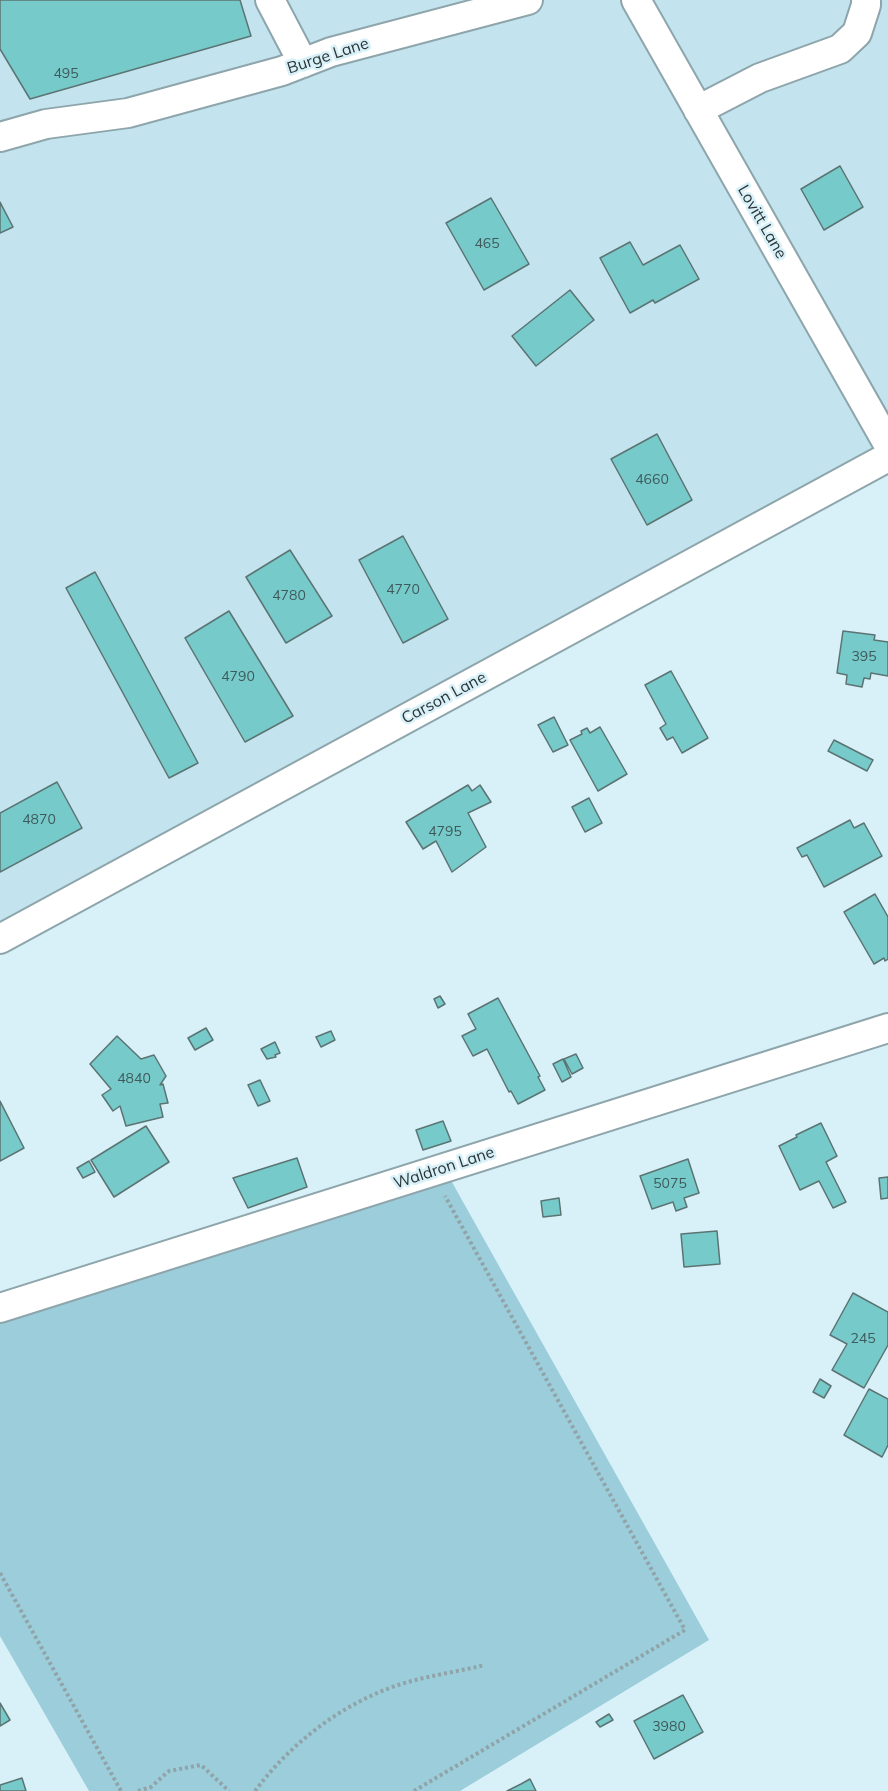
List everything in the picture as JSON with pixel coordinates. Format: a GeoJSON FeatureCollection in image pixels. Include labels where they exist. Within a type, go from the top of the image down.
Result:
{"type":"FeatureCollection","features":[{"type":"Feature","properties":{"kind":"street"},"geometry":{"type":"LineString","coordinates":[[270,0],[303,63]]}},
{"type":"Feature","properties":{"kind":"street","name":"Burge Lane"},"geometry":{"type":"LineString","coordinates":[[0,136],[46,124],[128,113],[282,71],[331,51],[528,0]]}},
{"type":"Feature","properties":{"kind":"street","name":"Lovitt Lane"},"geometry":{"type":"LineString","coordinates":[[636,0],[888,444]]}},
{"type":"Feature","properties":{"kind":"street"},"geometry":{"type":"LineString","coordinates":[[698,110],[760,78],[840,49],[857,33],[866,0]]}},
{"type":"Feature","properties":{"kind":"street","name":"Carson Lane"},"geometry":{"type":"LineString","coordinates":[[0,939],[888,457]]}},
{"type":"Feature","properties":{"kind":"street","name":"Waldron Lane"},"geometry":{"type":"LineString","coordinates":[[0,1308],[888,1028]]}},
{"type":"Feature","properties":{"kind":"path"},"geometry":{"type":"LineString","coordinates":[[414,1791],[685,1630],[442,1192]]}},
{"type":"Feature","properties":{"kind":"path"},"geometry":{"type":"LineString","coordinates":[[0,1573],[121,1791]]}},
{"type":"Feature","properties":{"kind":"path"},"geometry":{"type":"LineString","coordinates":[[255,1791],[269,1773],[306,1736],[355,1703],[406,1683],[485,1665]]}},
{"type":"Feature","properties":{"kind":"path"},"geometry":{"type":"LineString","coordinates":[[138,1791],[151,1787],[169,1771],[201,1766],[229,1791]]}},
{"type":"Feature","properties":{"kind":"shaded area"},"geometry":{"type":"Polygon","coordinates":[[[0,0],[888,0],[888,457],[0,939],[0,0]]]}},
{"type":"Feature","properties":{"kind":"shaded area"},"geometry":{"type":"Polygon","coordinates":[[[444,1168],[709,1640],[460,1791],[89,1791],[0,1636],[0,1308],[444,1168]]]}},
{"type":"Feature","properties":{"kind":"building"},"geometry":{"type":"Polygon","coordinates":[[[0,0],[240,0],[251,36],[30,99],[0,49],[0,0]]]}},
{"type":"Feature","properties":{"kind":"building"},"geometry":{"type":"Polygon","coordinates":[[[840,166],[863,207],[824,230],[801,189],[840,166]]]}},
{"type":"Feature","properties":{"kind":"building"},"geometry":{"type":"Polygon","coordinates":[[[491,198],[529,264],[484,290],[446,223],[491,198]]]}},
{"type":"Feature","properties":{"kind":"building"},"geometry":{"type":"Polygon","coordinates":[[[0,202],[13,227],[0,233],[0,202]]]}},
{"type":"Feature","properties":{"kind":"building"},"geometry":{"type":"Polygon","coordinates":[[[630,242],[643,265],[680,245],[699,279],[655,303],[653,300],[630,313],[600,258],[630,242]]]}},
{"type":"Feature","properties":{"kind":"building"},"geometry":{"type":"Polygon","coordinates":[[[570,290],[594,320],[536,366],[512,336],[570,290]]]}},
{"type":"Feature","properties":{"kind":"building"},"geometry":{"type":"Polygon","coordinates":[[[657,434],[692,500],[647,525],[611,459],[657,434]]]}},
{"type":"Feature","properties":{"kind":"building"},"geometry":{"type":"Polygon","coordinates":[[[403,536],[448,619],[403,643],[359,560],[403,536]]]}},
{"type":"Feature","properties":{"kind":"building"},"geometry":{"type":"Polygon","coordinates":[[[290,550],[332,616],[286,643],[246,577],[290,550]]]}},
{"type":"Feature","properties":{"kind":"building"},"geometry":{"type":"Polygon","coordinates":[[[95,572],[198,763],[169,778],[66,588],[95,572]]]}},
{"type":"Feature","properties":{"kind":"building"},"geometry":{"type":"Polygon","coordinates":[[[229,611],[293,716],[245,742],[185,638],[229,611]]]}},
{"type":"Feature","properties":{"kind":"building"},"geometry":{"type":"Polygon","coordinates":[[[843,631],[875,635],[874,640],[888,642],[888,676],[871,673],[870,679],[864,678],[862,687],[846,684],[847,675],[837,673],[843,631]]]}},
{"type":"Feature","properties":{"kind":"building"},"geometry":{"type":"Polygon","coordinates":[[[671,671],[708,738],[682,753],[673,737],[667,740],[660,728],[666,724],[645,685],[671,671]]]}},
{"type":"Feature","properties":{"kind":"building"},"geometry":{"type":"Polygon","coordinates":[[[554,717],[568,745],[553,752],[538,725],[554,717]]]}},
{"type":"Feature","properties":{"kind":"building"},"geometry":{"type":"Polygon","coordinates":[[[600,727],[627,774],[598,791],[570,740],[582,734],[581,731],[587,728],[590,733],[600,727]]]}},
{"type":"Feature","properties":{"kind":"building"},"geometry":{"type":"Polygon","coordinates":[[[834,740],[873,760],[867,771],[828,751],[834,740]]]}},
{"type":"Feature","properties":{"kind":"building"},"geometry":{"type":"Polygon","coordinates":[[[57,782],[82,828],[0,872],[0,813],[57,782]]]}},
{"type":"Feature","properties":{"kind":"building"},"geometry":{"type":"Polygon","coordinates":[[[468,785],[472,791],[480,785],[491,802],[468,813],[486,847],[452,872],[436,841],[423,849],[406,822],[468,785]]]}},
{"type":"Feature","properties":{"kind":"building"},"geometry":{"type":"Polygon","coordinates":[[[589,798],[602,823],[585,832],[572,807],[589,798]]]}},
{"type":"Feature","properties":{"kind":"building"},"geometry":{"type":"Polygon","coordinates":[[[850,820],[854,828],[864,823],[882,856],[824,887],[807,855],[802,857],[797,848],[850,820]]]}},
{"type":"Feature","properties":{"kind":"building"},"geometry":{"type":"Polygon","coordinates":[[[875,894],[888,917],[888,959],[885,961],[884,958],[874,964],[844,912],[875,894]]]}},
{"type":"Feature","properties":{"kind":"building"},"geometry":{"type":"Polygon","coordinates":[[[440,996],[445,1004],[438,1008],[434,999],[440,996]]]}},
{"type":"Feature","properties":{"kind":"building"},"geometry":{"type":"Polygon","coordinates":[[[498,998],[540,1076],[538,1077],[545,1090],[518,1104],[511,1091],[509,1092],[487,1049],[473,1056],[462,1036],[476,1029],[468,1014],[498,998]]]}},
{"type":"Feature","properties":{"kind":"building"},"geometry":{"type":"Polygon","coordinates":[[[206,1028],[213,1040],[195,1050],[188,1038],[206,1028]]]}},
{"type":"Feature","properties":{"kind":"building"},"geometry":{"type":"Polygon","coordinates":[[[331,1031],[335,1040],[321,1047],[316,1037],[331,1031]]]}},
{"type":"Feature","properties":{"kind":"building"},"geometry":{"type":"Polygon","coordinates":[[[117,1036],[141,1059],[154,1055],[166,1076],[160,1085],[163,1084],[168,1103],[160,1104],[163,1117],[126,1126],[120,1106],[113,1111],[102,1095],[111,1089],[90,1064],[117,1036]]]}},
{"type":"Feature","properties":{"kind":"building"},"geometry":{"type":"Polygon","coordinates":[[[275,1042],[280,1053],[275,1055],[276,1057],[267,1059],[261,1049],[275,1042]]]}},
{"type":"Feature","properties":{"kind":"building"},"geometry":{"type":"Polygon","coordinates":[[[576,1054],[583,1068],[572,1074],[564,1059],[576,1054]]]}},
{"type":"Feature","properties":{"kind":"building"},"geometry":{"type":"Polygon","coordinates":[[[563,1059],[571,1077],[562,1082],[553,1064],[563,1059]]]}},
{"type":"Feature","properties":{"kind":"building"},"geometry":{"type":"Polygon","coordinates":[[[260,1080],[270,1101],[258,1106],[248,1085],[260,1080]]]}},
{"type":"Feature","properties":{"kind":"building"},"geometry":{"type":"Polygon","coordinates":[[[0,1101],[24,1148],[0,1161],[0,1101]]]}},
{"type":"Feature","properties":{"kind":"building"},"geometry":{"type":"Polygon","coordinates":[[[443,1121],[451,1141],[423,1150],[416,1130],[443,1121]]]}},
{"type":"Feature","properties":{"kind":"building"},"geometry":{"type":"Polygon","coordinates":[[[821,1123],[837,1156],[826,1162],[846,1202],[833,1208],[819,1181],[800,1190],[779,1146],[821,1123]]]}},
{"type":"Feature","properties":{"kind":"building"},"geometry":{"type":"Polygon","coordinates":[[[146,1126],[169,1162],[114,1197],[91,1160],[146,1126]]]}},
{"type":"Feature","properties":{"kind":"building"},"geometry":{"type":"Polygon","coordinates":[[[297,1158],[307,1187],[248,1208],[233,1178],[297,1158]]]}},
{"type":"Feature","properties":{"kind":"building"},"geometry":{"type":"Polygon","coordinates":[[[688,1159],[699,1193],[684,1198],[687,1207],[676,1211],[673,1202],[652,1209],[640,1176],[688,1159]]]}},
{"type":"Feature","properties":{"kind":"building"},"geometry":{"type":"Polygon","coordinates":[[[89,1161],[95,1172],[83,1178],[77,1168],[89,1161]]]}},
{"type":"Feature","properties":{"kind":"building"},"geometry":{"type":"Polygon","coordinates":[[[888,1177],[888,1198],[881,1199],[879,1178],[888,1177]]]}},
{"type":"Feature","properties":{"kind":"building"},"geometry":{"type":"Polygon","coordinates":[[[559,1198],[561,1215],[543,1217],[541,1201],[559,1198]]]}},
{"type":"Feature","properties":{"kind":"building"},"geometry":{"type":"Polygon","coordinates":[[[717,1231],[720,1264],[684,1267],[681,1234],[717,1231]]]}},
{"type":"Feature","properties":{"kind":"building"},"geometry":{"type":"Polygon","coordinates":[[[853,1293],[888,1312],[888,1345],[864,1388],[832,1370],[847,1344],[830,1335],[853,1293]]]}},
{"type":"Feature","properties":{"kind":"building"},"geometry":{"type":"Polygon","coordinates":[[[820,1379],[831,1386],[824,1398],[813,1392],[820,1379]]]}},
{"type":"Feature","properties":{"kind":"building"},"geometry":{"type":"Polygon","coordinates":[[[869,1389],[888,1399],[888,1445],[882,1457],[844,1435],[869,1389]]]}},
{"type":"Feature","properties":{"kind":"building"},"geometry":{"type":"Polygon","coordinates":[[[683,1695],[703,1732],[654,1759],[634,1721],[683,1695]]]}},
{"type":"Feature","properties":{"kind":"building"},"geometry":{"type":"Polygon","coordinates":[[[0,1703],[10,1720],[0,1726],[0,1703]]]}},
{"type":"Feature","properties":{"kind":"building"},"geometry":{"type":"Polygon","coordinates":[[[609,1714],[613,1720],[600,1727],[596,1722],[609,1714]]]}},
{"type":"Feature","properties":{"kind":"building"},"geometry":{"type":"Polygon","coordinates":[[[22,1778],[26,1791],[0,1791],[0,1785],[22,1778]]]}},
{"type":"Feature","properties":{"kind":"building"},"geometry":{"type":"Polygon","coordinates":[[[530,1779],[536,1791],[507,1791],[521,1784],[530,1779]]]}}]}
